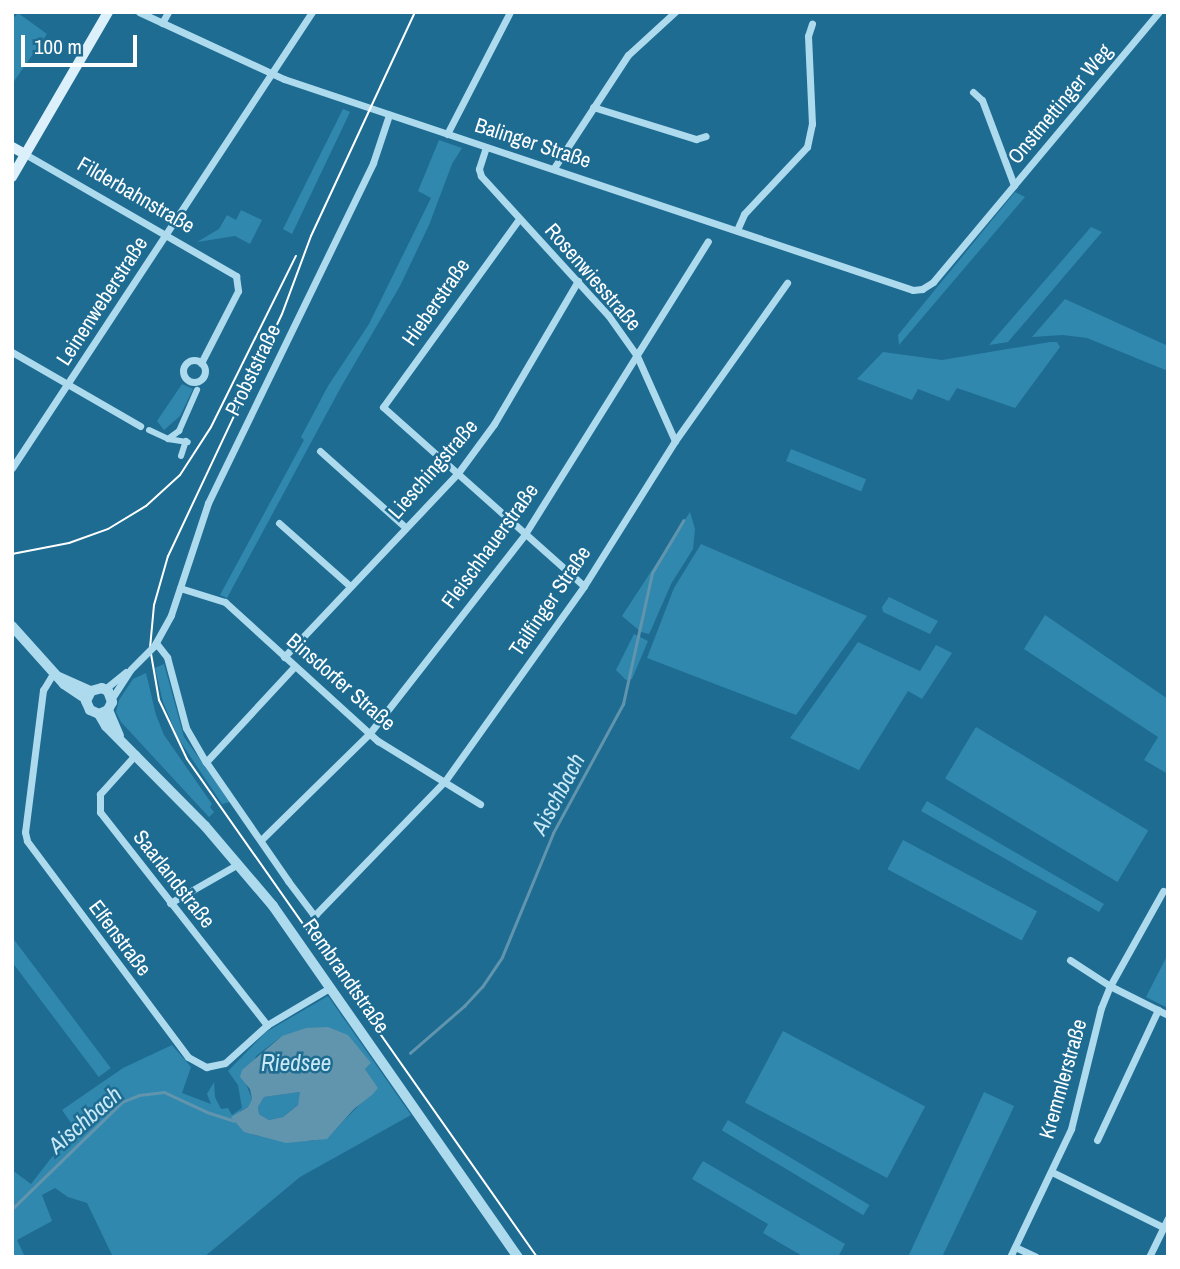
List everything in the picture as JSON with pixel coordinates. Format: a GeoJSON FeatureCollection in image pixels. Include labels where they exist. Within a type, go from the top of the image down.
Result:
{"type":"FeatureCollection","features":[{"type":"Feature","properties":{"kind":"main road"},"geometry":{"type":"LineString","coordinates":[[12,177],[108,12]]}},
{"type":"Feature","properties":{"kind":"main road","name":"Filderbahnstraße"},"geometry":{"type":"LineString","coordinates":[[12,147],[24,154]]}},
{"type":"Feature","properties":{"kind":"street","name":"Balinger Straße"},"geometry":{"type":"LineString","coordinates":[[139,12],[271,74],[913,290],[922,289]]}},
{"type":"Feature","properties":{"kind":"street"},"geometry":{"type":"LineString","coordinates":[[162,23],[168,12]]}},
{"type":"Feature","properties":{"kind":"street","name":"Leinenweberstraße"},"geometry":{"type":"LineString","coordinates":[[12,468],[312,12]]}},
{"type":"Feature","properties":{"kind":"street"},"geometry":{"type":"LineString","coordinates":[[447,134],[510,12]]}},
{"type":"Feature","properties":{"kind":"street"},"geometry":{"type":"LineString","coordinates":[[554,168],[628,55],[675,12]]}},
{"type":"Feature","properties":{"kind":"street","name":"Onstmettinger Weg"},"geometry":{"type":"LineString","coordinates":[[922,289],[933,282],[1159,12]]}},
{"type":"Feature","properties":{"kind":"street"},"geometry":{"type":"LineString","coordinates":[[737,230],[744,214],[807,147],[812,124],[808,36],[812,24]]}},
{"type":"Feature","properties":{"kind":"street","name":"Onstmettinger Weg"},"geometry":{"type":"LineString","coordinates":[[973,92],[982,100],[1014,185]]}},
{"type":"Feature","properties":{"kind":"street"},"geometry":{"type":"LineString","coordinates":[[593,107],[696,139],[706,136]]}},
{"type":"Feature","properties":{"kind":"street","name":"Probststraße"},"geometry":{"type":"LineString","coordinates":[[104,689],[130,670],[155,645],[171,615],[208,503],[373,163],[389,115]]}},
{"type":"Feature","properties":{"kind":"street","name":"Rosenwiesstraße"},"geometry":{"type":"LineString","coordinates":[[486,147],[479,169],[481,176],[608,315],[636,356],[675,441]]}},
{"type":"Feature","properties":{"kind":"street","name":"Filderbahnstraße"},"geometry":{"type":"LineString","coordinates":[[24,154],[231,271],[238,280],[238,291],[201,363]]}},
{"type":"Feature","properties":{"kind":"street","name":"Hieberstraße"},"geometry":{"type":"LineString","coordinates":[[458,473],[383,407],[519,219]]}},
{"type":"Feature","properties":{"kind":"street","name":"Fleischhauerstraße"},"geometry":{"type":"LineString","coordinates":[[261,840],[369,734],[525,534],[708,241]]}},
{"type":"Feature","properties":{"kind":"street","name":"Lieschingstraße"},"geometry":{"type":"LineString","coordinates":[[284,657],[458,473],[494,424],[578,281]]}},
{"type":"Feature","properties":{"kind":"street","name":"Tailfinger Straße"},"geometry":{"type":"LineString","coordinates":[[261,840],[313,914],[320,911],[445,781],[584,586],[675,441],[787,284]]}},
{"type":"Feature","properties":{"kind":"street"},"geometry":{"type":"LineString","coordinates":[[12,352],[140,426]]}},
{"type":"Feature","properties":{"kind":"street"},"geometry":{"type":"LineString","coordinates":[[168,439],[179,431],[197,390]]}},
{"type":"Feature","properties":{"kind":"street"},"geometry":{"type":"LineString","coordinates":[[149,430],[168,439],[185,441]]}},
{"type":"Feature","properties":{"kind":"street"},"geometry":{"type":"LineString","coordinates":[[179,431],[185,441],[181,456]]}},
{"type":"Feature","properties":{"kind":"street"},"geometry":{"type":"LineString","coordinates":[[320,451],[406,528]]}},
{"type":"Feature","properties":{"kind":"street"},"geometry":{"type":"LineString","coordinates":[[458,473],[584,586]]}},
{"type":"Feature","properties":{"kind":"street"},"geometry":{"type":"LineString","coordinates":[[279,523],[350,586]]}},
{"type":"Feature","properties":{"kind":"street","name":"Binsdorfer Straße"},"geometry":{"type":"LineString","coordinates":[[180,588],[225,602],[369,734],[480,804]]}},
{"type":"Feature","properties":{"kind":"street","name":"Rembrandtstraße"},"geometry":{"type":"LineString","coordinates":[[12,626],[74,693],[88,694],[90,710],[103,712],[120,736],[273,906],[519,1257]]}},
{"type":"Feature","properties":{"kind":"street"},"geometry":{"type":"LineString","coordinates":[[155,645],[167,657],[186,728],[206,762],[261,840]]}},
{"type":"Feature","properties":{"kind":"street"},"geometry":{"type":"LineString","coordinates":[[206,762],[294,667]]}},
{"type":"Feature","properties":{"kind":"street","name":"Probststraße"},"geometry":{"type":"LineString","coordinates":[[112,698],[130,670]]}},
{"type":"Feature","properties":{"kind":"street","name":"Elfenstraße"},"geometry":{"type":"LineString","coordinates":[[57,674],[43,690],[25,832],[32,850],[188,1058],[205,1067],[225,1063],[267,1025],[331,987]]}},
{"type":"Feature","properties":{"kind":"street"},"geometry":{"type":"LineString","coordinates":[[88,694],[104,689],[112,698],[103,712]]}},
{"type":"Feature","properties":{"kind":"street","name":"Saarlandstraße"},"geometry":{"type":"LineString","coordinates":[[136,754],[104,789],[99,799],[100,813],[267,1025]]}},
{"type":"Feature","properties":{"kind":"street"},"geometry":{"type":"LineString","coordinates":[[170,903],[238,864]]}},
{"type":"Feature","properties":{"kind":"street","name":"Kremmlerstraße"},"geometry":{"type":"LineString","coordinates":[[1010,1257],[1071,1129],[1101,1008],[1110,986],[1163,891]]}},
{"type":"Feature","properties":{"kind":"street"},"geometry":{"type":"LineString","coordinates":[[1070,960],[1110,986],[1168,1015]]}},
{"type":"Feature","properties":{"kind":"street"},"geometry":{"type":"LineString","coordinates":[[1097,1140],[1158,1010]]}},
{"type":"Feature","properties":{"kind":"street"},"geometry":{"type":"LineString","coordinates":[[1052,1172],[1163,1227]]}},
{"type":"Feature","properties":{"kind":"street"},"geometry":{"type":"LineString","coordinates":[[1149,1257],[1168,1218]]}},
{"type":"Feature","properties":{"kind":"street"},"geometry":{"type":"LineString","coordinates":[[1015,1247],[1035,1257]]}},
{"type":"Feature","properties":{"kind":"shaded area"},"geometry":{"type":"Polygon","coordinates":[[[18,13],[47,34],[12,84],[12,20],[18,13]]]}},
{"type":"Feature","properties":{"kind":"shaded area"},"geometry":{"type":"Polygon","coordinates":[[[343,109],[350,112],[292,234],[283,229],[343,109]]]}},
{"type":"Feature","properties":{"kind":"shaded area"},"geometry":{"type":"Polygon","coordinates":[[[439,140],[462,148],[452,164],[429,225],[400,286],[341,387],[227,598],[220,595],[304,440],[301,437],[328,386],[369,324],[431,198],[418,191],[439,140]]]}},
{"type":"Feature","properties":{"kind":"shaded area"},"geometry":{"type":"Polygon","coordinates":[[[1015,192],[1025,197],[899,345],[898,335],[1015,192]]]}},
{"type":"Feature","properties":{"kind":"shaded area"},"geometry":{"type":"Polygon","coordinates":[[[241,210],[262,220],[250,244],[235,236],[197,242],[219,229],[227,215],[236,220],[241,210]]]}},
{"type":"Feature","properties":{"kind":"shaded area"},"geometry":{"type":"Polygon","coordinates":[[[1091,227],[1102,232],[1008,342],[989,345],[1091,227]]]}},
{"type":"Feature","properties":{"kind":"shaded area"},"geometry":{"type":"Polygon","coordinates":[[[1065,299],[1168,346],[1168,371],[1087,338],[1063,335],[1032,337],[1065,299]]]}},
{"type":"Feature","properties":{"kind":"shaded area"},"geometry":{"type":"Polygon","coordinates":[[[1057,342],[1060,347],[1015,408],[957,388],[949,401],[918,389],[912,400],[857,379],[883,352],[942,360],[1057,342]]]}},
{"type":"Feature","properties":{"kind":"shaded area"},"geometry":{"type":"Polygon","coordinates":[[[182,384],[193,389],[180,416],[164,430],[157,421],[182,384]]]}},
{"type":"Feature","properties":{"kind":"shaded area"},"geometry":{"type":"Polygon","coordinates":[[[791,449],[866,479],[861,491],[786,461],[791,449]]]}},
{"type":"Feature","properties":{"kind":"shaded area"},"geometry":{"type":"Polygon","coordinates":[[[690,512],[695,529],[693,549],[671,584],[649,634],[641,632],[622,616],[690,512]]]}},
{"type":"Feature","properties":{"kind":"shaded area"},"geometry":{"type":"Polygon","coordinates":[[[701,544],[867,616],[796,715],[647,658],[674,588],[701,544]]]}},
{"type":"Feature","properties":{"kind":"shaded area"},"geometry":{"type":"Polygon","coordinates":[[[889,597],[938,621],[930,634],[883,612],[882,607],[889,597]]]}},
{"type":"Feature","properties":{"kind":"shaded area"},"geometry":{"type":"Polygon","coordinates":[[[1045,615],[1168,699],[1168,774],[1144,760],[1158,737],[1024,649],[1045,615]]]}},
{"type":"Feature","properties":{"kind":"shaded area"},"geometry":{"type":"Polygon","coordinates":[[[634,634],[648,641],[632,679],[626,680],[616,670],[634,634]]]}},
{"type":"Feature","properties":{"kind":"shaded area"},"geometry":{"type":"Polygon","coordinates":[[[858,642],[920,671],[936,645],[952,653],[922,699],[908,691],[859,770],[790,738],[858,642]]]}},
{"type":"Feature","properties":{"kind":"shaded area"},"geometry":{"type":"Polygon","coordinates":[[[164,664],[184,737],[230,802],[222,804],[178,738],[163,702],[155,668],[164,664]]]}},
{"type":"Feature","properties":{"kind":"shaded area"},"geometry":{"type":"Polygon","coordinates":[[[146,673],[156,715],[164,735],[212,804],[210,807],[214,812],[209,817],[121,722],[116,712],[119,700],[133,679],[146,673]]]}},
{"type":"Feature","properties":{"kind":"shaded area"},"geometry":{"type":"Polygon","coordinates":[[[976,727],[1148,831],[1117,882],[945,778],[976,727]]]}},
{"type":"Feature","properties":{"kind":"shaded area"},"geometry":{"type":"Polygon","coordinates":[[[927,801],[1104,904],[1099,912],[921,811],[927,801]]]}},
{"type":"Feature","properties":{"kind":"shaded area"},"geometry":{"type":"Polygon","coordinates":[[[903,840],[1037,911],[1022,940],[888,869],[903,840]]]}},
{"type":"Feature","properties":{"kind":"shaded area"},"geometry":{"type":"Polygon","coordinates":[[[12,937],[111,1068],[99,1077],[12,962],[12,937]]]}},
{"type":"Feature","properties":{"kind":"shaded area"},"geometry":{"type":"Polygon","coordinates":[[[1168,954],[1168,1008],[1146,997],[1168,954]]]}},
{"type":"Feature","properties":{"kind":"shaded area"},"geometry":{"type":"Polygon","coordinates":[[[328,996],[411,1115],[300,1177],[204,1257],[113,1257],[87,1203],[68,1197],[55,1188],[42,1195],[52,1221],[17,1240],[25,1257],[12,1257],[12,1170],[31,1184],[52,1157],[80,1136],[62,1110],[123,1068],[172,1045],[191,1067],[182,1093],[211,1104],[207,1094],[214,1082],[215,1097],[221,1109],[228,1108],[232,1115],[242,1108],[238,1085],[228,1071],[266,1032],[328,996]],[[282,1036],[256,1056],[246,1084],[252,1099],[248,1107],[240,1111],[253,1135],[311,1141],[327,1138],[377,1087],[365,1069],[371,1063],[282,1036]]]}},
{"type":"Feature","properties":{"kind":"shaded area"},"geometry":{"type":"Polygon","coordinates":[[[783,1031],[925,1107],[887,1178],[745,1103],[783,1031]]]}},
{"type":"Feature","properties":{"kind":"shaded area"},"geometry":{"type":"Polygon","coordinates":[[[300,1092],[302,1094],[298,1105],[283,1117],[269,1120],[259,1114],[258,1107],[264,1097],[300,1092]]]}},
{"type":"Feature","properties":{"kind":"shaded area"},"geometry":{"type":"Polygon","coordinates":[[[984,1092],[1014,1106],[1010,1115],[942,1257],[908,1257],[984,1092]]]}},
{"type":"Feature","properties":{"kind":"shaded area"},"geometry":{"type":"Polygon","coordinates":[[[728,1120],[869,1205],[863,1215],[722,1130],[728,1120]]]}},
{"type":"Feature","properties":{"kind":"shaded area"},"geometry":{"type":"Polygon","coordinates":[[[703,1161],[845,1244],[838,1257],[804,1257],[763,1233],[768,1224],[692,1179],[703,1161]]]}},
{"type":"Feature","properties":{"kind":"water","name":"Riedsee"},"geometry":{"type":"Polygon","coordinates":[[[328,1027],[348,1035],[371,1063],[365,1069],[378,1088],[354,1109],[327,1139],[286,1143],[244,1132],[231,1117],[248,1107],[252,1099],[250,1089],[240,1077],[242,1070],[282,1036],[306,1028],[328,1027]],[[300,1092],[264,1097],[258,1107],[259,1114],[269,1120],[283,1117],[298,1105],[300,1092]]]}},
{"type":"Feature","properties":{"kind":"waterway","name":"Aischbach"},"geometry":{"type":"LineString","coordinates":[[410,1053],[464,1006],[482,987],[502,957],[553,833],[623,704],[652,573],[683,521]]}},
{"type":"Feature","properties":{"kind":"waterway","name":"Aischbach"},"geometry":{"type":"LineString","coordinates":[[12,1209],[122,1102],[139,1095],[164,1092],[234,1121]]}},
{"type":"Feature","properties":{"kind":"tram line"},"geometry":{"type":"LineString","coordinates":[[415,12],[311,236],[282,314],[168,556],[154,605],[150,648],[159,700],[187,759],[537,1257]]}},
{"type":"Feature","properties":{"kind":"tram line"},"geometry":{"type":"LineString","coordinates":[[12,554],[69,543],[108,529],[146,506],[180,475],[211,427],[296,256]]}}]}
